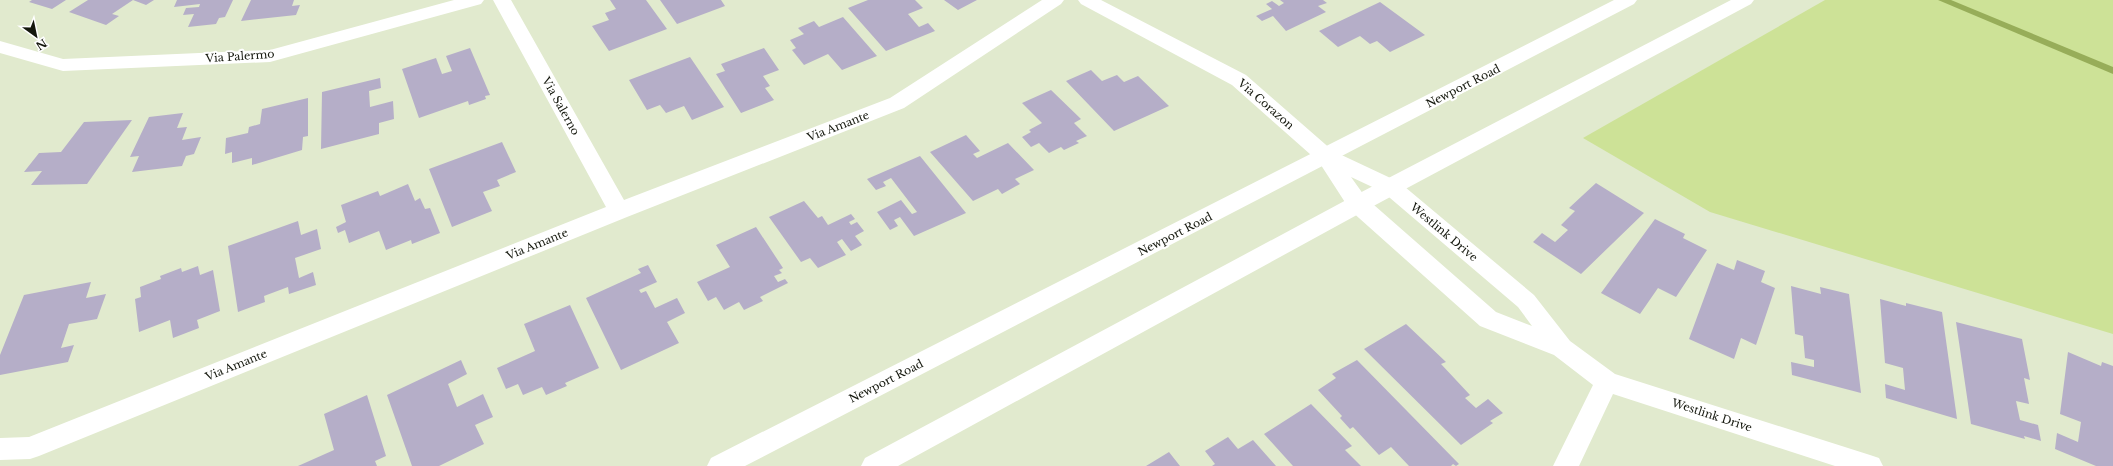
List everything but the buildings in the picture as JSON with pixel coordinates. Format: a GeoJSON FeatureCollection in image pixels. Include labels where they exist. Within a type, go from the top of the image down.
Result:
{"type":"FeatureCollection","features":[{"type":"Feature","properties":{"kind":"street","name":"Via Palermo"},"geometry":{"type":"LineString","coordinates":[[0,47],[64,65],[270,56],[475,0]]}},
{"type":"Feature","properties":{"kind":"street","name":"Via Salerno"},"geometry":{"type":"LineString","coordinates":[[502,0],[619,211]]}},
{"type":"Feature","properties":{"kind":"street","name":"Via Amante"},"geometry":{"type":"LineString","coordinates":[[0,449],[30,448],[619,211],[897,103],[1055,0]]}},
{"type":"Feature","properties":{"kind":"street","name":"Via Corazon"},"geometry":{"type":"LineString","coordinates":[[1087,0],[1238,80],[1326,157],[1358,204]]}},
{"type":"Feature","properties":{"kind":"street","name":"Newport Road"},"geometry":{"type":"LineString","coordinates":[[720,466],[1326,157],[1628,0]]}},
{"type":"Feature","properties":{"kind":"street"},"geometry":{"type":"LineString","coordinates":[[874,466],[1358,204],[1745,0]]}},
{"type":"Feature","properties":{"kind":"street","name":"Westlink Drive"},"geometry":{"type":"LineString","coordinates":[[1326,157],[1391,187],[1526,301],[1562,348],[1607,382],[1870,466]]}},
{"type":"Feature","properties":{"kind":"street","name":"Westlink Drive"},"geometry":{"type":"LineString","coordinates":[[1358,204],[1488,320],[1562,348]]}},
{"type":"Feature","properties":{"kind":"street"},"geometry":{"type":"LineString","coordinates":[[1566,466],[1607,382]]}},
{"type":"Feature","properties":{"kind":"green space"},"geometry":{"type":"Polygon","coordinates":[[[1825,0],[2113,0],[2113,334],[1710,212],[1583,138],[1825,0]]]}},
{"type":"Feature","properties":{"kind":"waterway"},"geometry":{"type":"LineString","coordinates":[[1943,0],[2113,71]]}}]}
